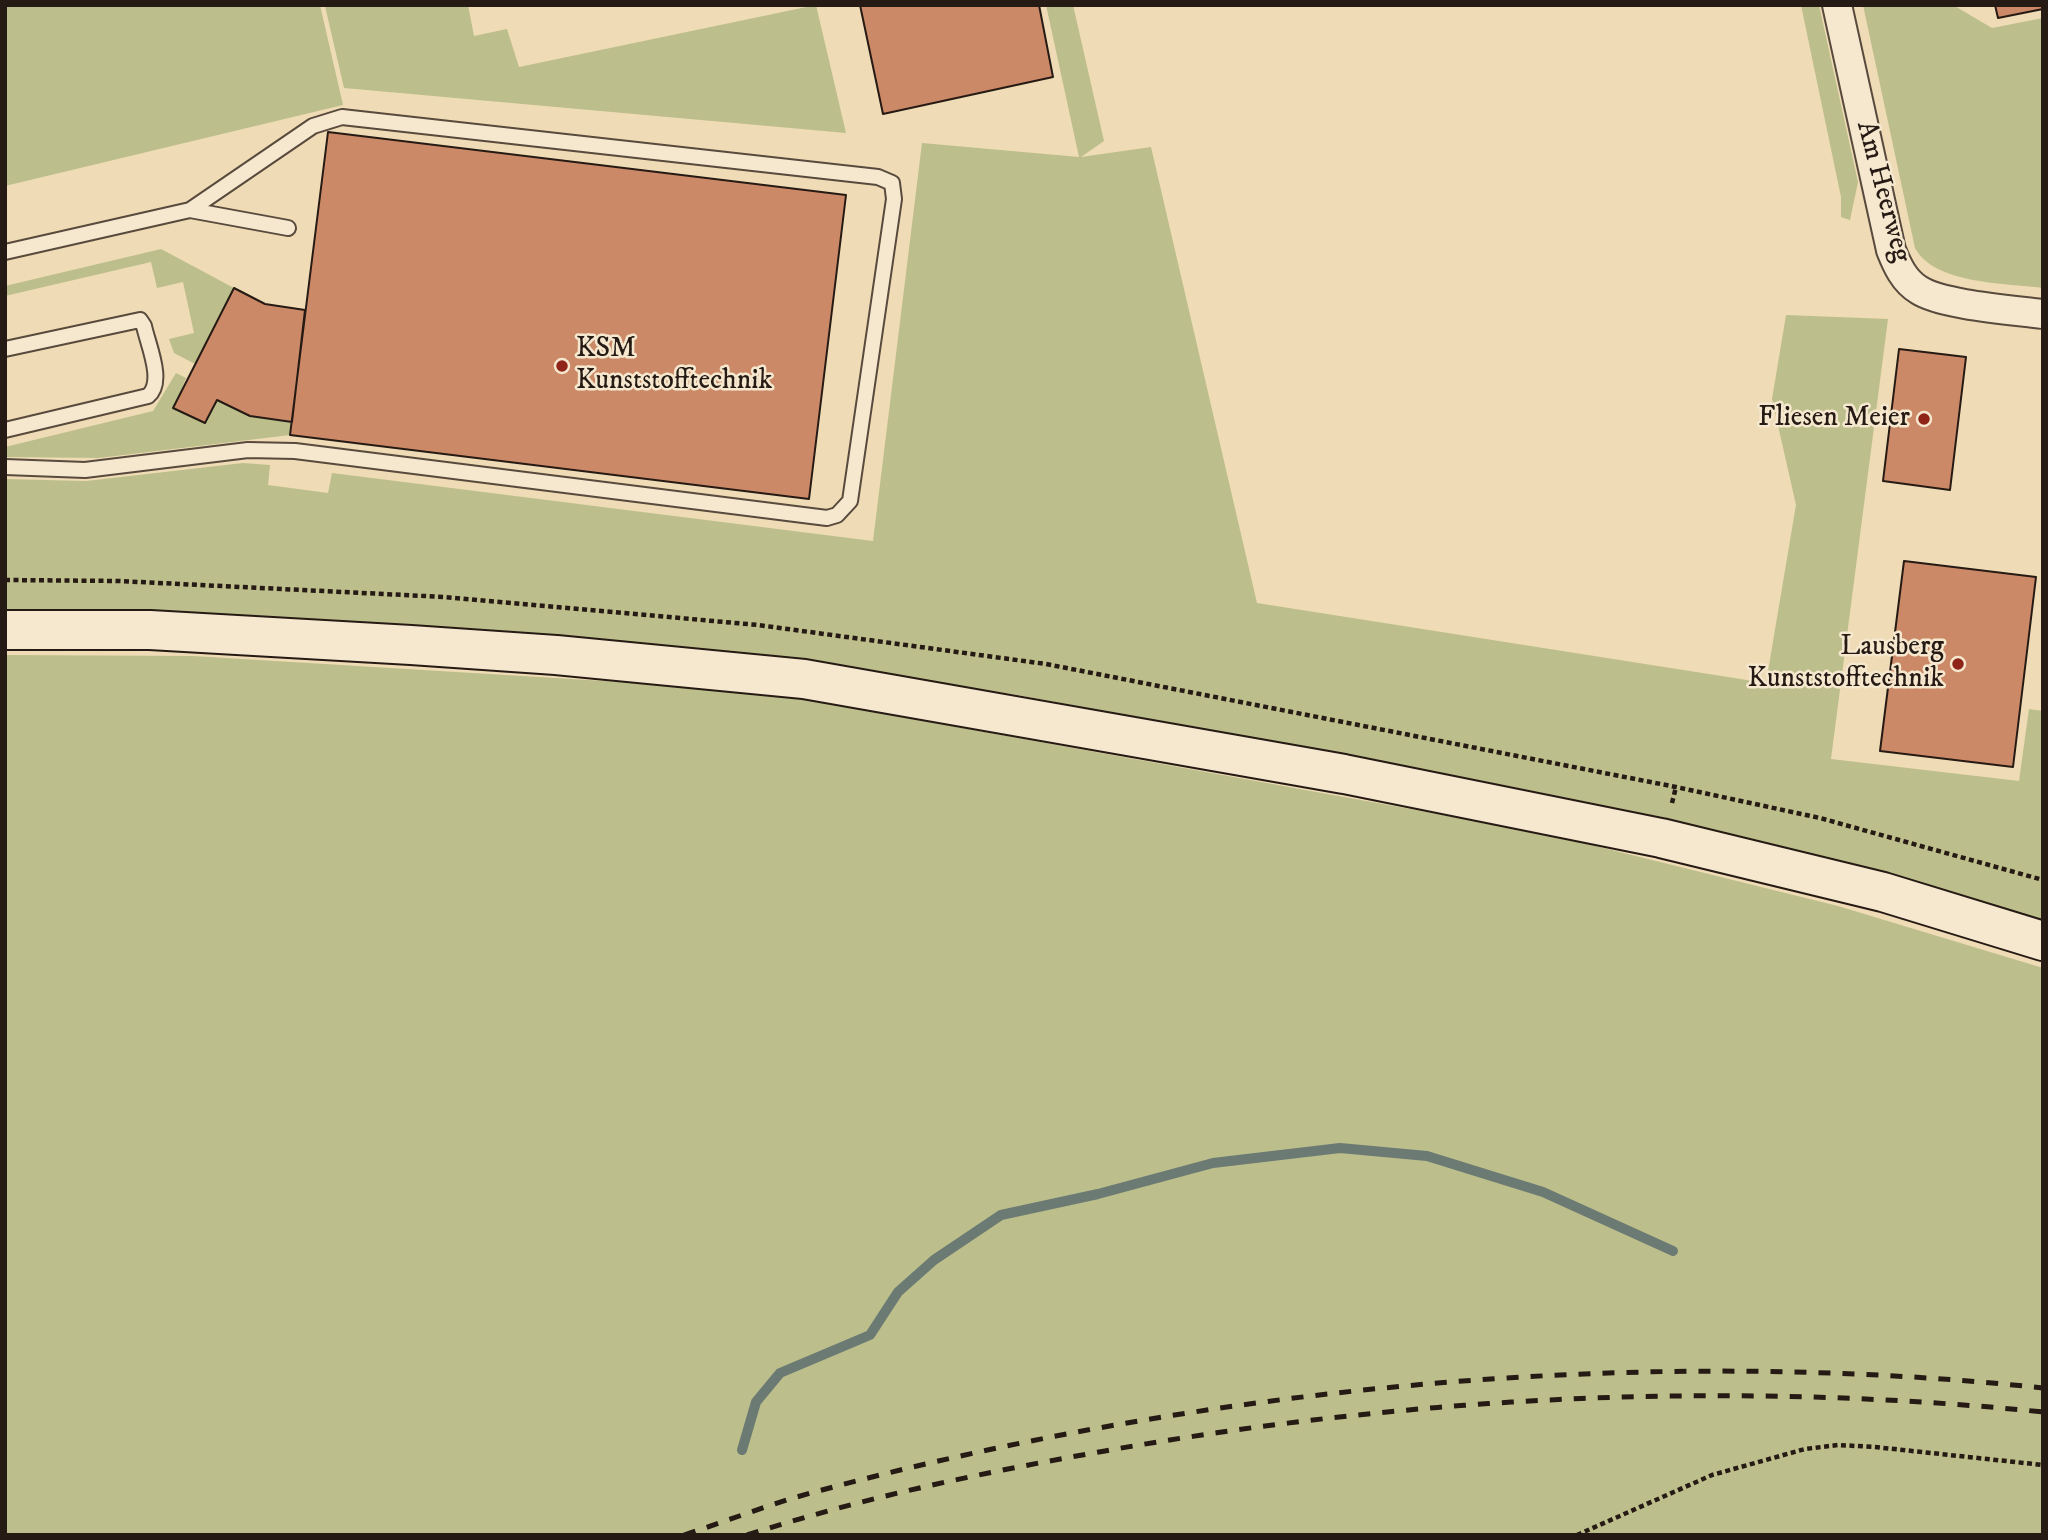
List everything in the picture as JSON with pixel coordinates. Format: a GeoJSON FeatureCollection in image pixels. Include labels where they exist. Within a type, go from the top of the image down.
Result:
{"type":"FeatureCollection","features":[{"type":"Feature","properties":{"kind":"main road"},"geometry":{"type":"LineString","coordinates":[[5,630],[150,630],[397,644],[556,655],[804,679],[1290,764],[1661,838],[1883,892],[2043,941]]}},
{"type":"Feature","properties":{"kind":"street","name":"Am Heerweg"},"geometry":{"type":"LineString","coordinates":[[1836,5],[1891,250],[1900,272],[1919,291],[1938,297],[2043,314]]}},
{"type":"Feature","properties":{"kind":"lane"},"geometry":{"type":"LineString","coordinates":[[5,252],[190,210],[313,126],[342,117],[878,177],[892,183],[894,199],[850,501],[837,515],[827,518],[270,450],[85,470],[5,467]]}},
{"type":"Feature","properties":{"kind":"lane"},"geometry":{"type":"LineString","coordinates":[[190,210],[288,228]]}},
{"type":"Feature","properties":{"kind":"lane"},"geometry":{"type":"LineString","coordinates":[[5,349],[140,320],[144,326],[156,379],[154,391],[148,396],[5,430]]}},
{"type":"Feature","properties":{"kind":"path"},"geometry":{"type":"LineString","coordinates":[[1577,1535],[1712,1475],[1805,1449],[1838,1445],[1863,1446],[2043,1465]]}},
{"type":"Feature","properties":{"kind":"green space"},"geometry":{"type":"Polygon","coordinates":[[[5,5],[320,5],[343,105],[5,186],[5,5]]]}},
{"type":"Feature","properties":{"kind":"green space"},"geometry":{"type":"Polygon","coordinates":[[[468,5],[474,36],[507,29],[519,67],[816,5],[846,133],[344,88],[325,6],[468,5]]]}},
{"type":"Feature","properties":{"kind":"green space"},"geometry":{"type":"Polygon","coordinates":[[[1046,5],[1073,5],[1104,141],[1081,157],[1151,147],[1257,603],[1766,683],[1796,505],[1772,399],[1786,315],[1888,319],[1831,759],[2019,781],[2029,709],[2043,711],[2043,924],[1924,885],[1513,787],[1012,694],[702,649],[362,625],[5,614],[5,479],[86,481],[243,463],[270,465],[268,485],[328,493],[332,473],[873,541],[922,143],[1079,157],[1046,5]]]}},
{"type":"Feature","properties":{"kind":"green space"},"geometry":{"type":"Polygon","coordinates":[[[1801,5],[1819,5],[1858,182],[1850,220],[1841,217],[1841,197],[1801,5]]]}},
{"type":"Feature","properties":{"kind":"green space"},"geometry":{"type":"Polygon","coordinates":[[[1863,5],[1953,5],[1992,28],[2043,18],[2043,288],[1991,283],[1954,275],[1924,260],[1915,248],[1863,5]]]}},
{"type":"Feature","properties":{"kind":"green space"},"geometry":{"type":"Polygon","coordinates":[[[161,249],[234,288],[195,364],[174,353],[169,339],[194,333],[183,282],[157,288],[151,262],[5,296],[5,286],[161,249]]]}},
{"type":"Feature","properties":{"kind":"green space"},"geometry":{"type":"Polygon","coordinates":[[[176,373],[186,378],[174,408],[205,423],[217,400],[250,416],[292,422],[290,435],[99,458],[5,457],[5,447],[153,411],[176,373]]]}},
{"type":"Feature","properties":{"kind":"green space"},"geometry":{"type":"Polygon","coordinates":[[[5,655],[193,656],[753,690],[1543,833],[1838,906],[2043,968],[2043,1535],[5,1535],[5,655]]]}},
{"type":"Feature","properties":{"kind":"building"},"geometry":{"type":"Polygon","coordinates":[[[860,5],[1039,5],[1053,77],[883,114],[860,5]]]}},
{"type":"Feature","properties":{"kind":"building"},"geometry":{"type":"Polygon","coordinates":[[[1995,5],[2043,5],[2043,9],[1998,18],[1995,5]]]}},
{"type":"Feature","properties":{"kind":"building","name":"KSM Kunststofftechnik"},"geometry":{"type":"Polygon","coordinates":[[[328,132],[846,195],[809,499],[290,435],[328,132]]]}},
{"type":"Feature","properties":{"kind":"building"},"geometry":{"type":"Polygon","coordinates":[[[234,288],[265,304],[305,310],[292,422],[250,416],[217,400],[205,423],[173,408],[234,288]]]}},
{"type":"Feature","properties":{"kind":"building","name":"Fliesen Meier"},"geometry":{"type":"Polygon","coordinates":[[[1899,349],[1966,357],[1950,490],[1883,481],[1899,349]]]}},
{"type":"Feature","properties":{"kind":"building","name":"Lausberg Kunststofftechnik"},"geometry":{"type":"Polygon","coordinates":[[[1904,561],[2036,577],[2013,767],[1880,751],[1904,561]]]}},
{"type":"Feature","properties":{"kind":"waterway"},"geometry":{"type":"LineString","coordinates":[[742,1450],[756,1402],[780,1373],[870,1335],[898,1292],[934,1260],[1001,1215],[1098,1194],[1213,1163],[1340,1148],[1427,1156],[1543,1192],[1673,1251]]}},
{"type":"Feature","properties":{"kind":"railway"},"geometry":{"type":"LineString","coordinates":[[684,1535],[804,1495],[969,1454],[1120,1424],[1273,1401],[1428,1384],[1583,1374],[1738,1371],[1892,1376],[2043,1388]]}},
{"type":"Feature","properties":{"kind":"railway"},"geometry":{"type":"LineString","coordinates":[[747,1535],[878,1498],[1054,1460],[1216,1433],[1451,1406],[1569,1399],[1806,1397],[1925,1402],[2043,1412]]}},
{"type":"Feature","properties":{"kind":"place","name":"KSM Kunststofftechnik"},"geometry":{"type":"Point","coordinates":[562,366]}},
{"type":"Feature","properties":{"kind":"place","name":"Fliesen Meier"},"geometry":{"type":"Point","coordinates":[1924,419]}},
{"type":"Feature","properties":{"kind":"place","name":"Lausberg Kunststofftechnik"},"geometry":{"type":"Point","coordinates":[1958,664]}}]}
